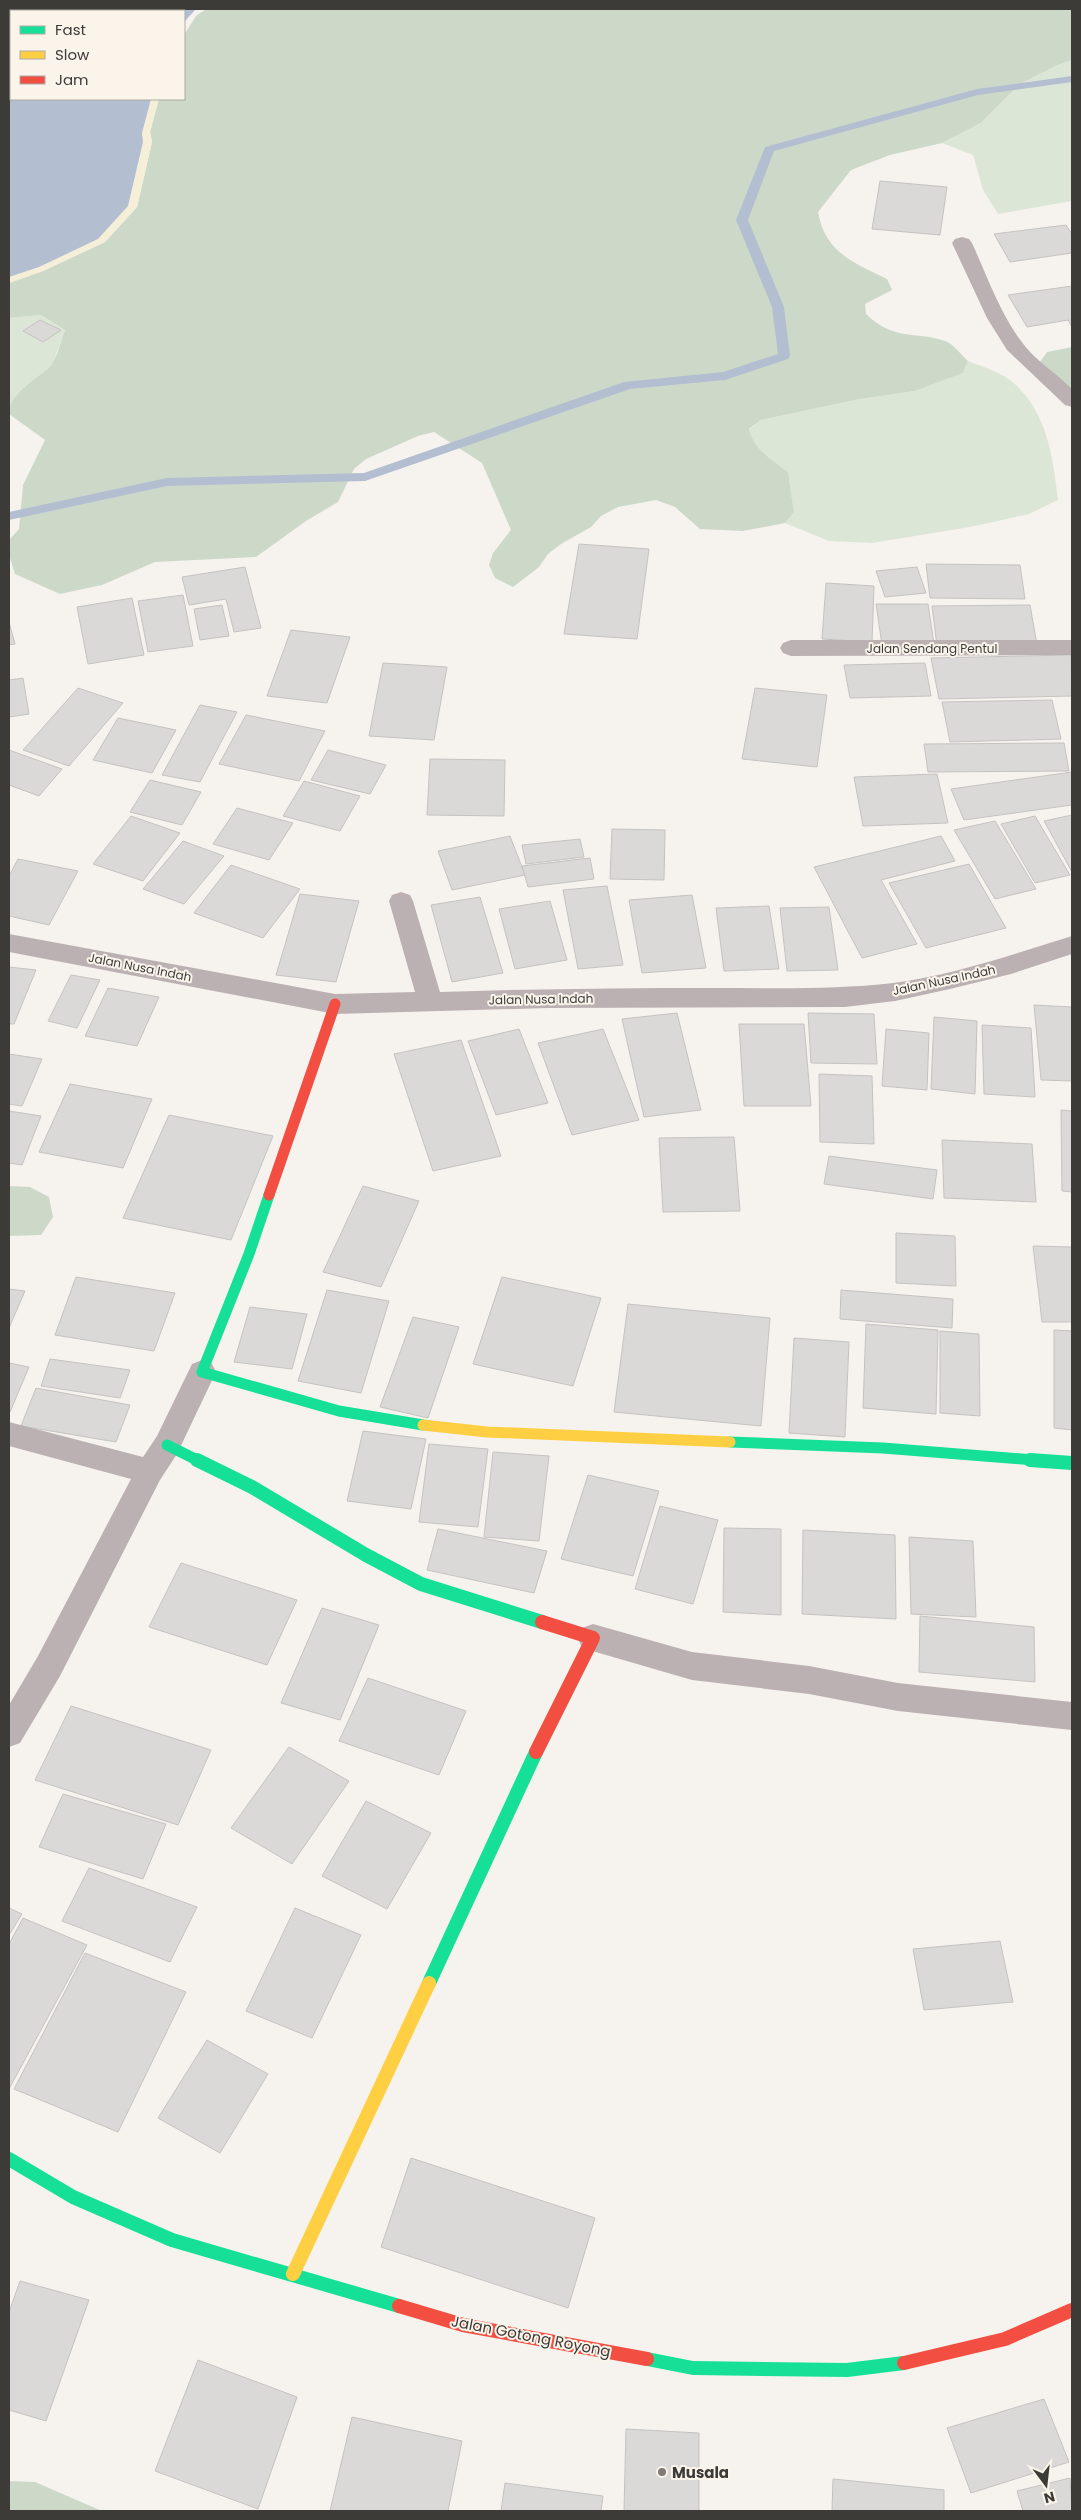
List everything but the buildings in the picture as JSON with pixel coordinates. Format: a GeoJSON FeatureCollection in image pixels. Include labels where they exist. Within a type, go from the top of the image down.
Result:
{"type":"FeatureCollection","features":[{"type":"Feature","properties":{"kind":"street"},"geometry":{"type":"LineString","coordinates":[[962,242],[1006,332],[1025,357],[1061,387],[1072,401]]}},
{"type":"Feature","properties":{"kind":"street","name":"Jalan Sendang Pentul"},"geometry":{"type":"LineString","coordinates":[[791,648],[1072,648]]}},
{"type":"Feature","properties":{"kind":"street"},"geometry":{"type":"LineString","coordinates":[[401,901],[430,1001]]}},
{"type":"Feature","properties":{"kind":"street","name":"Jalan Nusa Indah"},"geometry":{"type":"LineString","coordinates":[[9,943],[335,1004],[548,998],[845,997],[896,992],[950,980],[1011,965],[1072,945]]}},
{"type":"Feature","properties":{"kind":"street"},"geometry":{"type":"LineString","coordinates":[[9,1733],[49,1666],[150,1471],[167,1445],[202,1372],[249,1254],[335,1004]]}},
{"type":"Feature","properties":{"kind":"street"},"geometry":{"type":"LineString","coordinates":[[202,1372],[322,1408],[377,1420],[486,1432],[883,1448],[1072,1463]]}},
{"type":"Feature","properties":{"kind":"street"},"geometry":{"type":"LineString","coordinates":[[9,1434],[150,1471]]}},
{"type":"Feature","properties":{"kind":"street"},"geometry":{"type":"LineString","coordinates":[[167,1445],[252,1487],[366,1555],[422,1584],[593,1638],[692,1666],[809,1680],[898,1697],[1072,1716]]}},
{"type":"Feature","properties":{"kind":"street"},"geometry":{"type":"LineString","coordinates":[[293,2274],[545,1734],[593,1638]]}},
{"type":"Feature","properties":{"kind":"street","name":"Jalan Gotong Royong"},"geometry":{"type":"LineString","coordinates":[[9,2159],[73,2197],[172,2240],[463,2325],[693,2368],[847,2370],[911,2362],[1004,2339],[1072,2310]]}},
{"type":"Feature","properties":{"kind":"green space"},"geometry":{"type":"Polygon","coordinates":[[[206,9],[1072,9],[1072,60],[1020,84],[981,123],[942,143],[890,155],[851,170],[818,212],[827,238],[834,247],[853,262],[887,279],[892,290],[865,304],[866,314],[876,323],[895,332],[948,342],[968,361],[963,373],[915,391],[860,399],[761,420],[749,429],[759,449],[788,472],[794,512],[785,523],[743,531],[700,529],[675,507],[656,500],[618,507],[601,516],[591,527],[561,544],[548,554],[539,567],[513,587],[495,578],[489,565],[493,553],[511,530],[482,463],[434,432],[418,436],[366,459],[354,469],[338,502],[306,521],[256,557],[155,562],[102,585],[60,594],[15,574],[9,555],[9,540],[19,529],[23,485],[45,440],[9,414],[10,406],[19,392],[52,364],[65,330],[41,315],[9,318],[9,283],[43,271],[105,242],[137,207],[152,142],[150,132],[159,100],[185,100],[185,33],[196,16],[206,9]]]}},
{"type":"Feature","properties":{"kind":"green space"},"geometry":{"type":"Polygon","coordinates":[[[1072,60],[1072,201],[998,214],[983,190],[973,155],[942,143],[981,123],[1020,84],[1072,60]]]}},
{"type":"Feature","properties":{"kind":"green space"},"geometry":{"type":"Polygon","coordinates":[[[41,315],[65,330],[53,363],[17,396],[9,411],[9,318],[41,315]]]}},
{"type":"Feature","properties":{"kind":"green space"},"geometry":{"type":"Polygon","coordinates":[[[1072,347],[1072,396],[1035,369],[1047,352],[1072,347]]]}},
{"type":"Feature","properties":{"kind":"green space"},"geometry":{"type":"Polygon","coordinates":[[[968,361],[1006,377],[1027,397],[1042,424],[1047,438],[1058,500],[1029,514],[970,527],[872,543],[829,541],[785,523],[794,512],[788,472],[759,449],[749,430],[761,420],[860,399],[915,391],[963,373],[968,361]]]}},
{"type":"Feature","properties":{"kind":"green space"},"geometry":{"type":"Polygon","coordinates":[[[9,1186],[30,1187],[49,1197],[53,1217],[41,1235],[9,1236],[9,1186]]]}},
{"type":"Feature","properties":{"kind":"green space"},"geometry":{"type":"Polygon","coordinates":[[[9,2481],[35,2482],[102,2511],[9,2511],[9,2481]]]}},
{"type":"Feature","properties":{"kind":"sand"},"geometry":{"type":"Polygon","coordinates":[[[151,100],[159,100],[150,132],[152,142],[137,207],[105,242],[43,271],[9,283],[9,277],[39,267],[98,239],[128,206],[143,142],[142,133],[151,100]]]}},
{"type":"Feature","properties":{"kind":"water"},"geometry":{"type":"Polygon","coordinates":[[[9,9],[196,9],[185,21],[185,10],[10,10],[10,100],[151,100],[142,133],[143,142],[128,206],[98,239],[39,267],[9,277],[9,9]]]}},
{"type":"Feature","properties":{"kind":"waterway"},"geometry":{"type":"LineString","coordinates":[[9,516],[167,482],[365,477],[628,385],[725,376],[784,356],[778,307],[742,220],[769,149],[977,92],[1072,79]]}},
{"type":"Feature","properties":{"kind":"traffic: fast"},"geometry":{"type":"LineString","coordinates":[[269,1195],[249,1254],[202,1372],[339,1411],[423,1425]]}},
{"type":"Feature","properties":{"kind":"traffic: fast"},"geometry":{"type":"LineString","coordinates":[[730,1442],[883,1448],[1072,1463]]}},
{"type":"Feature","properties":{"kind":"traffic: fast"},"geometry":{"type":"LineString","coordinates":[[167,1445],[252,1487],[366,1555],[421,1584],[542,1622]]}},
{"type":"Feature","properties":{"kind":"traffic: fast"},"geometry":{"type":"LineString","coordinates":[[429,1983],[536,1752]]}},
{"type":"Feature","properties":{"kind":"traffic: fast"},"geometry":{"type":"LineString","coordinates":[[9,2159],[73,2197],[172,2240],[399,2306]]}},
{"type":"Feature","properties":{"kind":"traffic: fast"},"geometry":{"type":"LineString","coordinates":[[647,2359],[693,2368],[847,2370],[904,2363]]}},
{"type":"Feature","properties":{"kind":"traffic: slow"},"geometry":{"type":"LineString","coordinates":[[423,1425],[487,1432],[730,1442]]}},
{"type":"Feature","properties":{"kind":"traffic: slow"},"geometry":{"type":"LineString","coordinates":[[293,2274],[429,1983]]}},
{"type":"Feature","properties":{"kind":"traffic: jam"},"geometry":{"type":"LineString","coordinates":[[269,1195],[335,1004]]}},
{"type":"Feature","properties":{"kind":"traffic: jam"},"geometry":{"type":"LineString","coordinates":[[536,1752],[593,1638],[542,1622]]}},
{"type":"Feature","properties":{"kind":"traffic: jam"},"geometry":{"type":"LineString","coordinates":[[399,2306],[463,2325],[647,2359]]}},
{"type":"Feature","properties":{"kind":"traffic: jam"},"geometry":{"type":"LineString","coordinates":[[904,2363],[1005,2339],[1072,2310]]}},
{"type":"Feature","properties":{"kind":"place","name":"Musala"},"geometry":{"type":"Point","coordinates":[662,2472]}}]}
